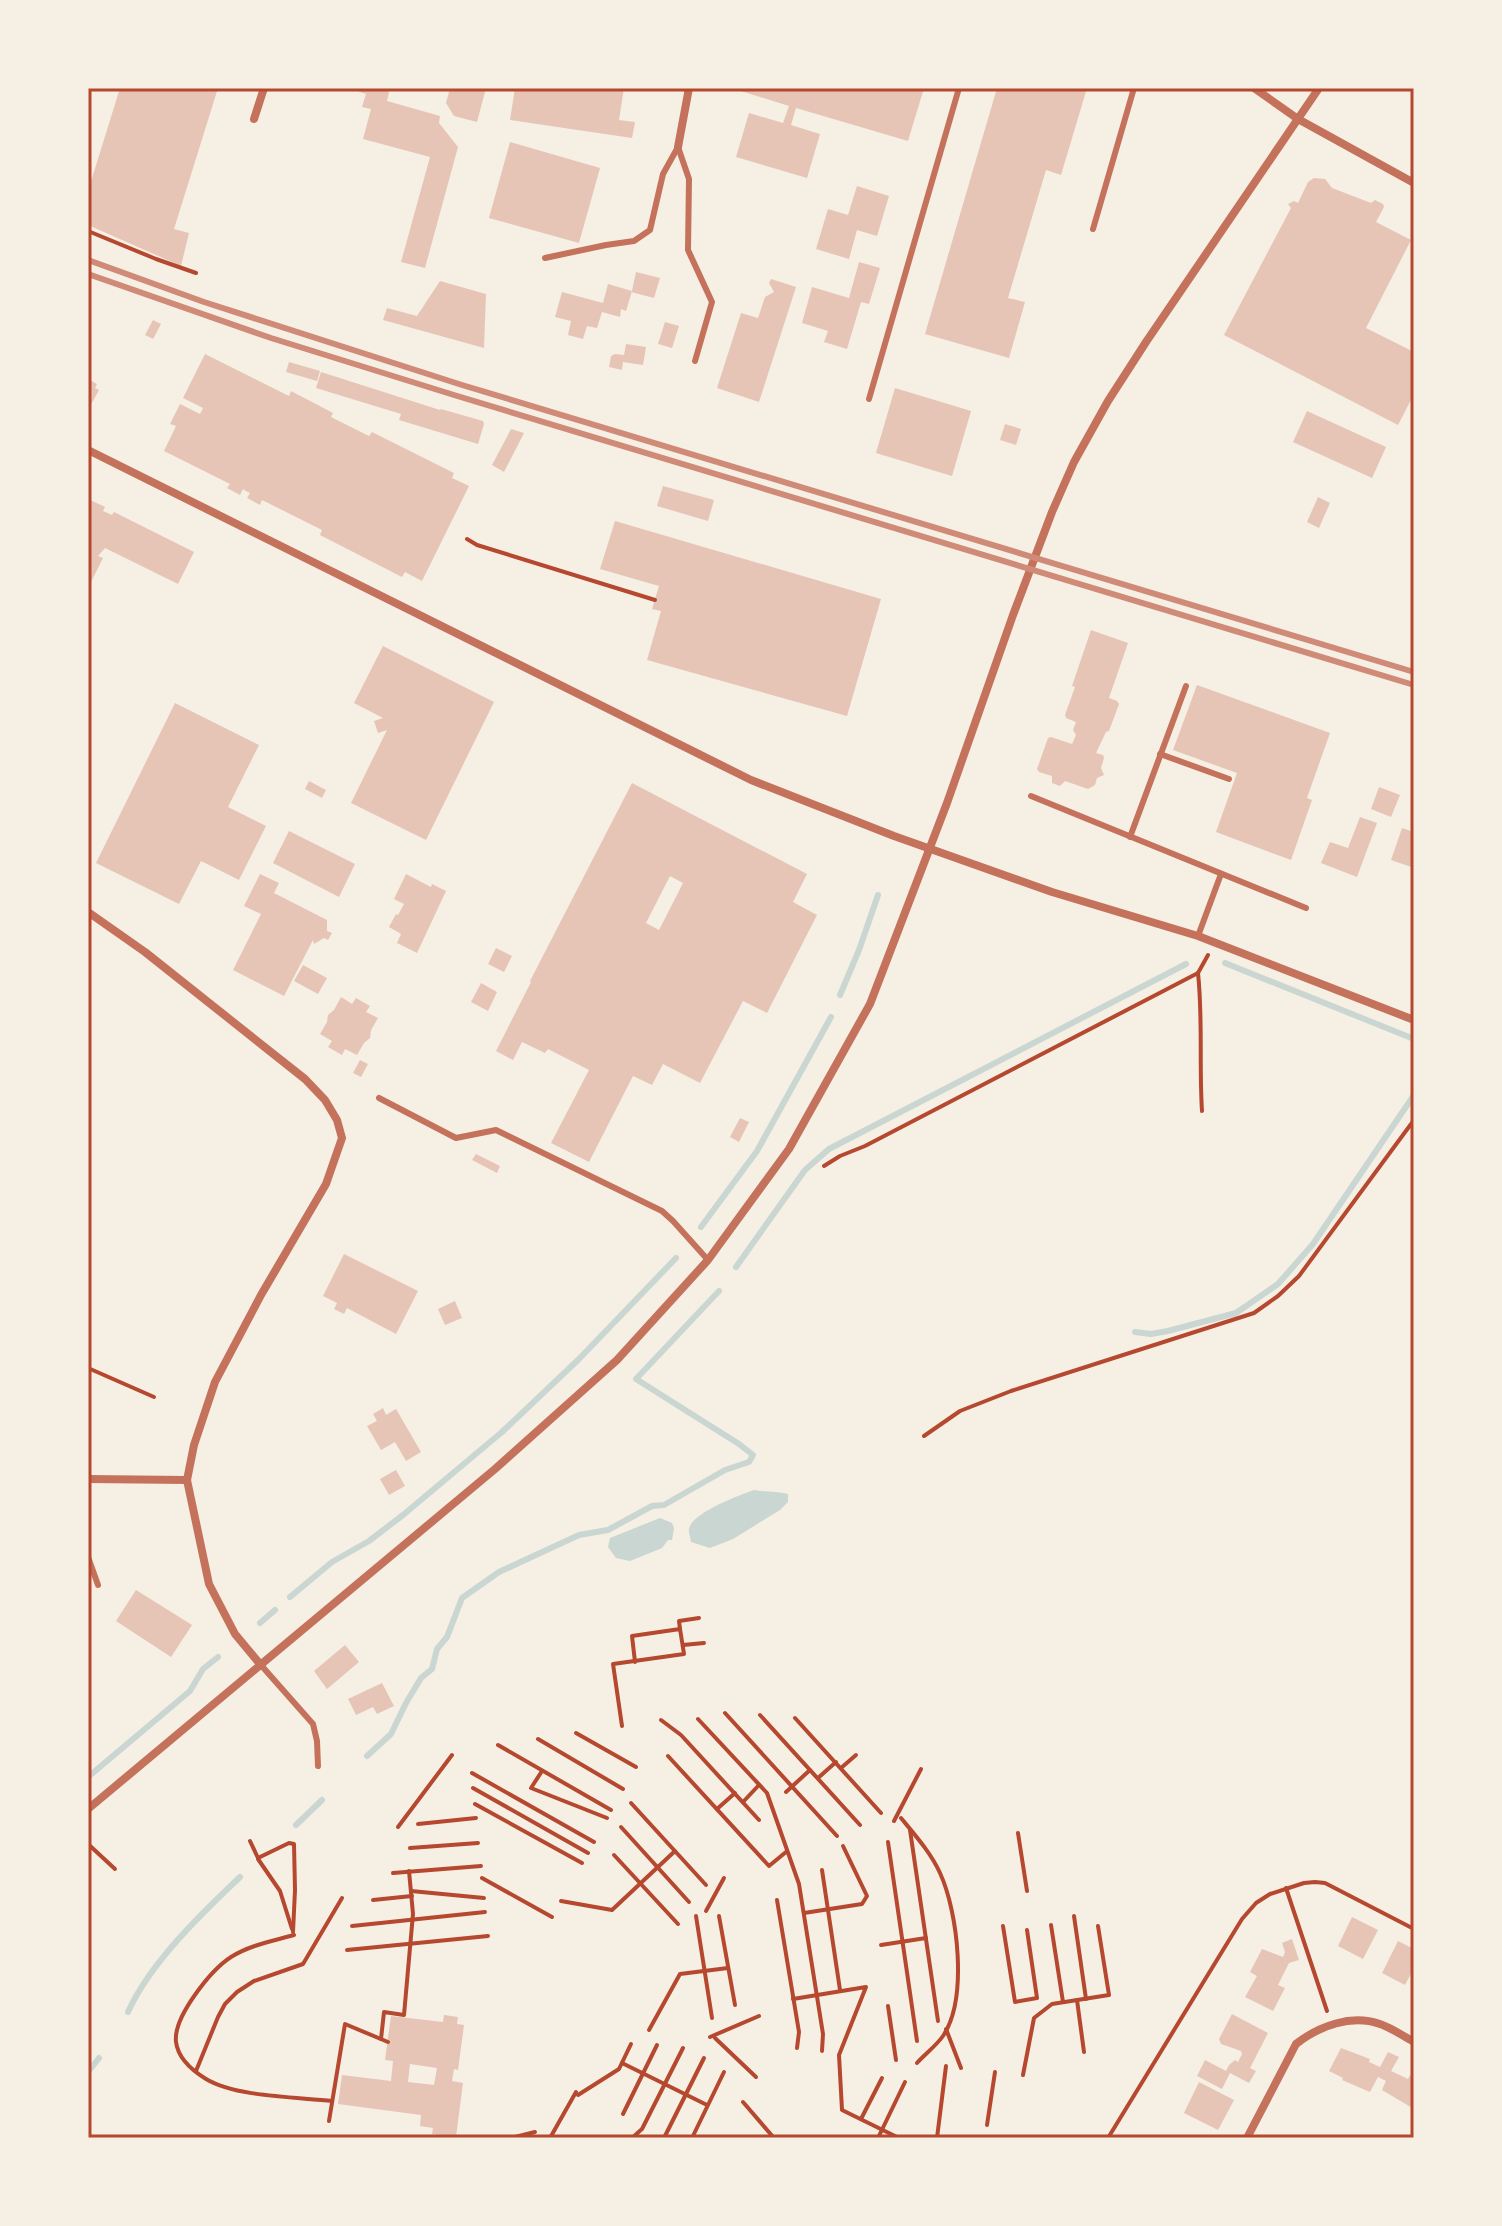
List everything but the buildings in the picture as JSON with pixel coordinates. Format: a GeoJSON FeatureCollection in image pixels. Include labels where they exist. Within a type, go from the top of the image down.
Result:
{"type":"FeatureCollection","features":[{"type":"Feature","properties":{"kind":"street"},"geometry":{"type":"LineString","coordinates":[[254,119],[264,88]]}},
{"type":"Feature","properties":{"kind":"street"},"geometry":{"type":"LineString","coordinates":[[678,147],[689,88]]}},
{"type":"Feature","properties":{"kind":"street"},"geometry":{"type":"LineString","coordinates":[[1254,88],[1298,119],[1414,183]]}},
{"type":"Feature","properties":{"kind":"street"},"geometry":{"type":"LineString","coordinates":[[88,1809],[495,1469],[617,1360],[708,1260],[789,1149],[870,1004],[930,848],[1013,615],[1074,462],[1146,342],[1319,88]]}},
{"type":"Feature","properties":{"kind":"street"},"geometry":{"type":"LineString","coordinates":[[88,450],[751,780],[1052,892],[1215,942],[1414,1020]]}},
{"type":"Feature","properties":{"kind":"street"},"geometry":{"type":"LineString","coordinates":[[88,912],[145,952],[305,1079],[325,1100],[337,1120],[342,1138],[326,1184],[261,1295],[215,1382],[194,1445],[187,1480],[209,1584],[235,1634],[260,1664]]}},
{"type":"Feature","properties":{"kind":"street"},"geometry":{"type":"LineString","coordinates":[[88,1479],[187,1480]]}},
{"type":"Feature","properties":{"kind":"street"},"geometry":{"type":"LineString","coordinates":[[1247,2138],[1296,2044],[1309,2033],[1354,2019],[1380,2024],[1414,2042]]}},
{"type":"Feature","properties":{"kind":"lane"},"geometry":{"type":"LineString","coordinates":[[869,399],[959,88]]}},
{"type":"Feature","properties":{"kind":"lane"},"geometry":{"type":"LineString","coordinates":[[1093,229],[1134,88]]}},
{"type":"Feature","properties":{"kind":"lane"},"geometry":{"type":"LineString","coordinates":[[545,258],[634,241],[650,230],[663,174],[678,147]]}},
{"type":"Feature","properties":{"kind":"lane"},"geometry":{"type":"LineString","coordinates":[[678,147],[689,179],[688,250],[712,302],[695,361]]}},
{"type":"Feature","properties":{"kind":"lane"},"geometry":{"type":"LineString","coordinates":[[1130,837],[1186,686]]}},
{"type":"Feature","properties":{"kind":"lane"},"geometry":{"type":"LineString","coordinates":[[1160,754],[1229,779]]}},
{"type":"Feature","properties":{"kind":"lane"},"geometry":{"type":"LineString","coordinates":[[1031,796],[1306,908]]}},
{"type":"Feature","properties":{"kind":"lane"},"geometry":{"type":"LineString","coordinates":[[1198,936],[1221,874]]}},
{"type":"Feature","properties":{"kind":"lane"},"geometry":{"type":"LineString","coordinates":[[379,1098],[456,1138],[496,1130],[662,1211],[708,1260]]}},
{"type":"Feature","properties":{"kind":"lane"},"geometry":{"type":"LineString","coordinates":[[88,1557],[98,1585]]}},
{"type":"Feature","properties":{"kind":"lane"},"geometry":{"type":"LineString","coordinates":[[260,1664],[313,1724],[318,1766]]}},
{"type":"Feature","properties":{"kind":"path"},"geometry":{"type":"LineString","coordinates":[[88,231],[196,273]]}},
{"type":"Feature","properties":{"kind":"path"},"geometry":{"type":"LineString","coordinates":[[467,539],[477,545],[655,600]]}},
{"type":"Feature","properties":{"kind":"path"},"geometry":{"type":"LineString","coordinates":[[1202,1111],[1198,973],[1215,942]]}},
{"type":"Feature","properties":{"kind":"path"},"geometry":{"type":"LineString","coordinates":[[824,1166],[1198,973]]}},
{"type":"Feature","properties":{"kind":"path"},"geometry":{"type":"LineString","coordinates":[[924,1436],[960,1411],[1011,1391],[1254,1313],[1299,1276],[1414,1120]]}},
{"type":"Feature","properties":{"kind":"path"},"geometry":{"type":"LineString","coordinates":[[88,1368],[154,1397]]}},
{"type":"Feature","properties":{"kind":"path"},"geometry":{"type":"LineString","coordinates":[[622,1726],[613,1664],[684,1654],[679,1621],[699,1618]]}},
{"type":"Feature","properties":{"kind":"path"},"geometry":{"type":"LineString","coordinates":[[635,1662],[632,1636],[680,1629]]}},
{"type":"Feature","properties":{"kind":"path"},"geometry":{"type":"LineString","coordinates":[[683,1645],[704,1643]]}},
{"type":"Feature","properties":{"kind":"path"},"geometry":{"type":"LineString","coordinates":[[725,1713],[837,1836]]}},
{"type":"Feature","properties":{"kind":"path"},"geometry":{"type":"LineString","coordinates":[[760,1715],[860,1825]]}},
{"type":"Feature","properties":{"kind":"path"},"geometry":{"type":"LineString","coordinates":[[795,1718],[881,1813]]}},
{"type":"Feature","properties":{"kind":"path"},"geometry":{"type":"LineString","coordinates":[[698,1719],[767,1793],[799,1884],[823,2034],[822,2051]]}},
{"type":"Feature","properties":{"kind":"path"},"geometry":{"type":"LineString","coordinates":[[661,1720],[681,1735],[759,1820]]}},
{"type":"Feature","properties":{"kind":"path"},"geometry":{"type":"LineString","coordinates":[[576,1733],[636,1767]]}},
{"type":"Feature","properties":{"kind":"path"},"geometry":{"type":"LineString","coordinates":[[538,1739],[623,1789]]}},
{"type":"Feature","properties":{"kind":"path"},"geometry":{"type":"LineString","coordinates":[[498,1745],[611,1810]]}},
{"type":"Feature","properties":{"kind":"path"},"geometry":{"type":"LineString","coordinates":[[398,1827],[452,1755]]}},
{"type":"Feature","properties":{"kind":"path"},"geometry":{"type":"LineString","coordinates":[[841,1768],[856,1755]]}},
{"type":"Feature","properties":{"kind":"path"},"geometry":{"type":"LineString","coordinates":[[668,1756],[769,1866],[786,1852]]}},
{"type":"Feature","properties":{"kind":"path"},"geometry":{"type":"LineString","coordinates":[[818,1778],[836,1762]]}},
{"type":"Feature","properties":{"kind":"path"},"geometry":{"type":"LineString","coordinates":[[894,1821],[921,1769]]}},
{"type":"Feature","properties":{"kind":"path"},"geometry":{"type":"LineString","coordinates":[[542,1770],[531,1788],[607,1818]]}},
{"type":"Feature","properties":{"kind":"path"},"geometry":{"type":"LineString","coordinates":[[786,1792],[810,1770]]}},
{"type":"Feature","properties":{"kind":"path"},"geometry":{"type":"LineString","coordinates":[[472,1773],[594,1842]]}},
{"type":"Feature","properties":{"kind":"path"},"geometry":{"type":"LineString","coordinates":[[743,1802],[759,1785]]}},
{"type":"Feature","properties":{"kind":"path"},"geometry":{"type":"LineString","coordinates":[[473,1788],[588,1853]]}},
{"type":"Feature","properties":{"kind":"path"},"geometry":{"type":"LineString","coordinates":[[717,1809],[735,1793]]}},
{"type":"Feature","properties":{"kind":"path"},"geometry":{"type":"LineString","coordinates":[[631,1803],[706,1885]]}},
{"type":"Feature","properties":{"kind":"path"},"geometry":{"type":"LineString","coordinates":[[475,1804],[582,1863]]}},
{"type":"Feature","properties":{"kind":"path"},"geometry":{"type":"LineString","coordinates":[[418,1824],[476,1818]]}},
{"type":"Feature","properties":{"kind":"path"},"geometry":{"type":"LineString","coordinates":[[901,1818],[940,1874],[956,1931],[958,1952],[956,1991],[946,2029],[917,2063]]}},
{"type":"Feature","properties":{"kind":"path"},"geometry":{"type":"LineString","coordinates":[[621,1827],[689,1902]]}},
{"type":"Feature","properties":{"kind":"path"},"geometry":{"type":"LineString","coordinates":[[909,1828],[938,2021]]}},
{"type":"Feature","properties":{"kind":"path"},"geometry":{"type":"LineString","coordinates":[[1018,1833],[1027,1891]]}},
{"type":"Feature","properties":{"kind":"path"},"geometry":{"type":"LineString","coordinates":[[250,1841],[258,1858],[280,1891],[293,1932],[294,1844],[289,1843],[258,1858]]}},
{"type":"Feature","properties":{"kind":"path"},"geometry":{"type":"LineString","coordinates":[[888,1842],[917,2041]]}},
{"type":"Feature","properties":{"kind":"path"},"geometry":{"type":"LineString","coordinates":[[410,1848],[478,1843]]}},
{"type":"Feature","properties":{"kind":"path"},"geometry":{"type":"LineString","coordinates":[[88,1844],[115,1869]]}},
{"type":"Feature","properties":{"kind":"path"},"geometry":{"type":"LineString","coordinates":[[804,1913],[862,1904],[867,1896],[843,1846]]}},
{"type":"Feature","properties":{"kind":"path"},"geometry":{"type":"LineString","coordinates":[[561,1901],[612,1910],[675,1851]]}},
{"type":"Feature","properties":{"kind":"path"},"geometry":{"type":"LineString","coordinates":[[614,1855],[678,1924]]}},
{"type":"Feature","properties":{"kind":"path"},"geometry":{"type":"LineString","coordinates":[[393,1873],[481,1866]]}},
{"type":"Feature","properties":{"kind":"path"},"geometry":{"type":"LineString","coordinates":[[822,1870],[840,1991]]}},
{"type":"Feature","properties":{"kind":"path"},"geometry":{"type":"LineString","coordinates":[[381,2039],[384,2012],[404,2015],[413,1920],[409,1871]]}},
{"type":"Feature","properties":{"kind":"path"},"geometry":{"type":"LineString","coordinates":[[482,1878],[552,1917]]}},
{"type":"Feature","properties":{"kind":"path"},"geometry":{"type":"LineString","coordinates":[[706,1911],[724,1878]]}},
{"type":"Feature","properties":{"kind":"path"},"geometry":{"type":"LineString","coordinates":[[1108,2138],[1242,1919],[1256,1903],[1286,1888],[1304,1883],[1325,1883],[1414,1929]]}},
{"type":"Feature","properties":{"kind":"path"},"geometry":{"type":"LineString","coordinates":[[1286,1888],[1330,2025]]}},
{"type":"Feature","properties":{"kind":"path"},"geometry":{"type":"LineString","coordinates":[[373,1900],[411,1894],[484,1898]]}},
{"type":"Feature","properties":{"kind":"path"},"geometry":{"type":"LineString","coordinates":[[196,2071],[225,2004],[254,1981],[303,1964],[342,1898]]}},
{"type":"Feature","properties":{"kind":"path"},"geometry":{"type":"LineString","coordinates":[[777,1900],[799,2032],[797,2048]]}},
{"type":"Feature","properties":{"kind":"path"},"geometry":{"type":"LineString","coordinates":[[352,1926],[485,1912]]}},
{"type":"Feature","properties":{"kind":"path"},"geometry":{"type":"LineString","coordinates":[[696,1916],[712,2018]]}},
{"type":"Feature","properties":{"kind":"path"},"geometry":{"type":"LineString","coordinates":[[719,1916],[735,2005]]}},
{"type":"Feature","properties":{"kind":"path"},"geometry":{"type":"LineString","coordinates":[[1074,1916],[1086,1999]]}},
{"type":"Feature","properties":{"kind":"path"},"geometry":{"type":"LineString","coordinates":[[1051,1925],[1063,2002]]}},
{"type":"Feature","properties":{"kind":"path"},"geometry":{"type":"LineString","coordinates":[[1003,1926],[1015,2002],[1037,1998]]}},
{"type":"Feature","properties":{"kind":"path"},"geometry":{"type":"LineString","coordinates":[[1023,2075],[1034,2018],[1052,2004],[1109,1995],[1098,1926]]}},
{"type":"Feature","properties":{"kind":"path"},"geometry":{"type":"LineString","coordinates":[[1027,1930],[1037,1998],[1044,2011]]}},
{"type":"Feature","properties":{"kind":"path"},"geometry":{"type":"LineString","coordinates":[[294,1935],[232,1956],[214,1970],[201,1985],[176,2034],[176,2044],[187,2064],[219,2086],[332,2101]]}},
{"type":"Feature","properties":{"kind":"path"},"geometry":{"type":"LineString","coordinates":[[347,1950],[488,1936]]}},
{"type":"Feature","properties":{"kind":"path"},"geometry":{"type":"LineString","coordinates":[[881,1945],[926,1938]]}},
{"type":"Feature","properties":{"kind":"path"},"geometry":{"type":"LineString","coordinates":[[649,2030],[680,1974],[728,1968]]}},
{"type":"Feature","properties":{"kind":"path"},"geometry":{"type":"LineString","coordinates":[[793,1999],[866,1987],[839,2055],[842,2110],[899,2138]]}},
{"type":"Feature","properties":{"kind":"path"},"geometry":{"type":"LineString","coordinates":[[1077,2000],[1084,2052]]}},
{"type":"Feature","properties":{"kind":"path"},"geometry":{"type":"LineString","coordinates":[[888,2006],[896,2060]]}},
{"type":"Feature","properties":{"kind":"path"},"geometry":{"type":"LineString","coordinates":[[756,2077],[713,2038],[759,2016]]}},
{"type":"Feature","properties":{"kind":"path"},"geometry":{"type":"LineString","coordinates":[[329,2121],[345,2024],[388,2042]]}},
{"type":"Feature","properties":{"kind":"path"},"geometry":{"type":"LineString","coordinates":[[946,2029],[961,2068]]}},
{"type":"Feature","properties":{"kind":"path"},"geometry":{"type":"LineString","coordinates":[[550,2138],[577,2093],[619,2069],[631,2044]]}},
{"type":"Feature","properties":{"kind":"path"},"geometry":{"type":"LineString","coordinates":[[623,2114],[657,2045]]}},
{"type":"Feature","properties":{"kind":"path"},"geometry":{"type":"LineString","coordinates":[[632,2138],[642,2129],[683,2048]]}},
{"type":"Feature","properties":{"kind":"path"},"geometry":{"type":"LineString","coordinates":[[664,2138],[704,2058]]}},
{"type":"Feature","properties":{"kind":"path"},"geometry":{"type":"LineString","coordinates":[[622,2063],[707,2105]]}},
{"type":"Feature","properties":{"kind":"path"},"geometry":{"type":"LineString","coordinates":[[937,2138],[946,2066]]}},
{"type":"Feature","properties":{"kind":"path"},"geometry":{"type":"LineString","coordinates":[[692,2138],[724,2072]]}},
{"type":"Feature","properties":{"kind":"path"},"geometry":{"type":"LineString","coordinates":[[987,2125],[995,2072]]}},
{"type":"Feature","properties":{"kind":"path"},"geometry":{"type":"LineString","coordinates":[[861,2119],[882,2078]]}},
{"type":"Feature","properties":{"kind":"path"},"geometry":{"type":"LineString","coordinates":[[878,2138],[905,2082]]}},
{"type":"Feature","properties":{"kind":"path"},"geometry":{"type":"LineString","coordinates":[[743,2102],[774,2138]]}},
{"type":"Feature","properties":{"kind":"path"},"geometry":{"type":"LineString","coordinates":[[511,2138],[535,2132]]}},
{"type":"Feature","properties":{"kind":"shaded area"},"geometry":{"type":"Polygon","coordinates":[[[754,1490],[788,1494],[788,1502],[733,1539],[710,1548],[691,1542],[689,1529],[698,1517],[717,1505],[754,1490]]]}},
{"type":"Feature","properties":{"kind":"shaded area"},"geometry":{"type":"Polygon","coordinates":[[[660,1518],[672,1523],[674,1528],[672,1540],[668,1540],[662,1548],[630,1561],[616,1558],[608,1547],[610,1538],[660,1518]]]}},
{"type":"Feature","properties":{"kind":"waterway"},"geometry":{"type":"LineString","coordinates":[[840,995],[878,895]]}},
{"type":"Feature","properties":{"kind":"waterway"},"geometry":{"type":"LineString","coordinates":[[1225,963],[1414,1039]]}},
{"type":"Feature","properties":{"kind":"waterway"},"geometry":{"type":"LineString","coordinates":[[736,1267],[805,1170],[829,1149],[1186,964]]}},
{"type":"Feature","properties":{"kind":"waterway"},"geometry":{"type":"LineString","coordinates":[[701,1227],[757,1151],[831,1017]]}},
{"type":"Feature","properties":{"kind":"waterway"},"geometry":{"type":"LineString","coordinates":[[1135,1332],[1151,1334],[1168,1331],[1236,1313],[1278,1284],[1313,1244],[1414,1095]]}},
{"type":"Feature","properties":{"kind":"waterway"},"geometry":{"type":"LineString","coordinates":[[290,1597],[332,1562],[369,1541],[403,1515],[502,1432],[579,1359],[676,1258]]}},
{"type":"Feature","properties":{"kind":"waterway"},"geometry":{"type":"LineString","coordinates":[[367,1756],[391,1734],[421,1678],[432,1669],[437,1649],[447,1637],[462,1598],[499,1572],[579,1535],[608,1530],[652,1506],[664,1505],[725,1470],[749,1462],[753,1455],[739,1444],[636,1379],[719,1291]]}},
{"type":"Feature","properties":{"kind":"waterway"},"geometry":{"type":"LineString","coordinates":[[260,1623],[275,1610]]}},
{"type":"Feature","properties":{"kind":"waterway"},"geometry":{"type":"LineString","coordinates":[[88,1777],[190,1691],[203,1669],[218,1657]]}},
{"type":"Feature","properties":{"kind":"waterway"},"geometry":{"type":"LineString","coordinates":[[296,1825],[322,1800]]}},
{"type":"Feature","properties":{"kind":"waterway"},"geometry":{"type":"LineString","coordinates":[[128,2012],[149,1975],[163,1958],[240,1877]]}},
{"type":"Feature","properties":{"kind":"waterway"},"geometry":{"type":"LineString","coordinates":[[88,2072],[99,2058]]}},
{"type":"Feature","properties":{"kind":"railway"},"geometry":{"type":"LineString","coordinates":[[88,260],[204,302],[462,385],[1414,672]]}},
{"type":"Feature","properties":{"kind":"railway"},"geometry":{"type":"LineString","coordinates":[[88,274],[271,338],[454,395],[1414,685]]}}]}
